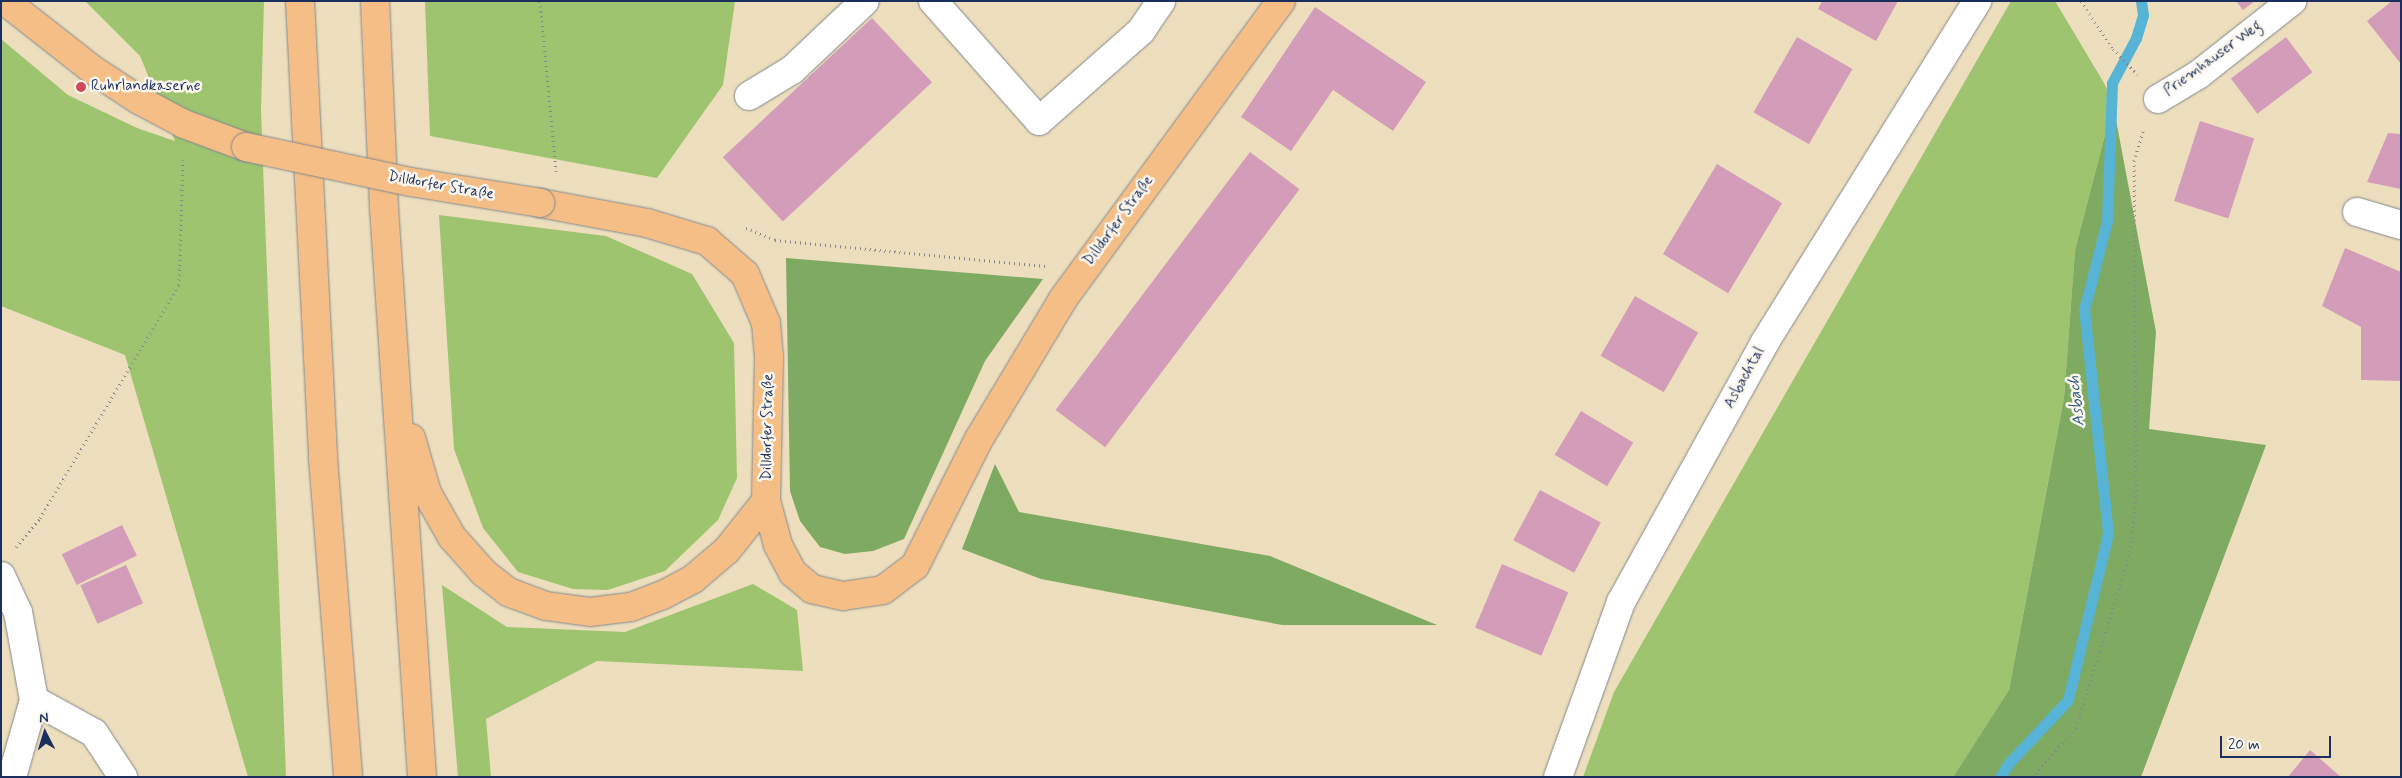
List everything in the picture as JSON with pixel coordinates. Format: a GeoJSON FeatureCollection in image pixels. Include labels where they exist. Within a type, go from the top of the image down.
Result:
{"type":"FeatureCollection","features":[{"type":"Feature","properties":{"kind":"main road","name":"Dilldorfer Straße"},"geometry":{"type":"LineString","coordinates":[[5,1],[93,70],[184,124],[246,147],[411,182],[647,223],[707,241],[745,274],[766,323],[769,358],[766,501],[778,545],[793,573],[812,589],[843,596],[883,590],[915,566],[979,439],[1063,299],[1281,1]]}},
{"type":"Feature","properties":{"kind":"main road"},"geometry":{"type":"LineString","coordinates":[[300,1],[323,458],[348,777]]}},
{"type":"Feature","properties":{"kind":"main road"},"geometry":{"type":"LineString","coordinates":[[375,1],[384,208],[422,777]]}},
{"type":"Feature","properties":{"kind":"main road"},"geometry":{"type":"LineString","coordinates":[[397,389],[427,493],[452,537],[484,574],[508,592],[546,606],[590,612],[631,606],[663,595],[693,579],[727,550],[766,501]]}},
{"type":"Feature","properties":{"kind":"street"},"geometry":{"type":"LineString","coordinates":[[749,96],[792,70],[865,1]]}},
{"type":"Feature","properties":{"kind":"street"},"geometry":{"type":"LineString","coordinates":[[933,1],[1039,121],[1141,31],[1161,1]]}},
{"type":"Feature","properties":{"kind":"street","name":"Asbachtal"},"geometry":{"type":"LineString","coordinates":[[1558,777],[1621,602],[1765,342],[1976,1]]}},
{"type":"Feature","properties":{"kind":"street","name":"Priemhauser Weg"},"geometry":{"type":"LineString","coordinates":[[2158,99],[2198,74],[2292,1]]}},
{"type":"Feature","properties":{"kind":"street"},"geometry":{"type":"LineString","coordinates":[[2357,212],[2401,225]]}},
{"type":"Feature","properties":{"kind":"street"},"geometry":{"type":"LineString","coordinates":[[1,576],[34,700],[12,777]]}},
{"type":"Feature","properties":{"kind":"street"},"geometry":{"type":"LineString","coordinates":[[34,700],[94,733],[123,777]]}},
{"type":"Feature","properties":{"kind":"path"},"geometry":{"type":"LineString","coordinates":[[540,1],[549,205]]}},
{"type":"Feature","properties":{"kind":"path"},"geometry":{"type":"LineString","coordinates":[[2081,1],[2113,49],[2138,75]]}},
{"type":"Feature","properties":{"kind":"path"},"geometry":{"type":"LineString","coordinates":[[2032,777],[2076,728],[2130,552],[2136,496],[2134,161],[2142,134],[2158,99]]}},
{"type":"Feature","properties":{"kind":"path"},"geometry":{"type":"LineString","coordinates":[[12,551],[40,518],[178,285],[184,124]]}},
{"type":"Feature","properties":{"kind":"path"},"geometry":{"type":"LineString","coordinates":[[811,244],[1017,266]]}},
{"type":"Feature","properties":{"kind":"green space"},"geometry":{"type":"Polygon","coordinates":[[[85,1],[264,1],[261,111],[286,777],[248,777],[125,355],[1,306],[1,39],[68,95],[137,128],[175,141],[140,56],[85,1]]]}},
{"type":"Feature","properties":{"kind":"green space"},"geometry":{"type":"Polygon","coordinates":[[[425,1],[735,1],[723,85],[657,178],[430,136],[425,1]]]}},
{"type":"Feature","properties":{"kind":"green space"},"geometry":{"type":"Polygon","coordinates":[[[2011,1],[2055,1],[2104,83],[2113,104],[2075,250],[2064,398],[2009,690],[1953,777],[1583,777],[1614,692],[2011,1]]]}},
{"type":"Feature","properties":{"kind":"green space"},"geometry":{"type":"Polygon","coordinates":[[[2113,104],[2156,332],[2149,429],[2266,445],[2141,777],[1953,777],[2009,690],[2064,398],[2075,250],[2113,104]]]}},
{"type":"Feature","properties":{"kind":"green space"},"geometry":{"type":"Polygon","coordinates":[[[439,215],[606,236],[692,274],[734,343],[737,478],[718,520],[665,571],[608,590],[573,589],[518,572],[483,528],[454,449],[439,215]]]}},
{"type":"Feature","properties":{"kind":"green space"},"geometry":{"type":"Polygon","coordinates":[[[786,258],[1043,279],[985,361],[904,539],[873,551],[845,554],[820,547],[800,521],[790,491],[786,258]]]}},
{"type":"Feature","properties":{"kind":"green space"},"geometry":{"type":"Polygon","coordinates":[[[995,464],[1019,512],[1270,556],[1437,625],[1282,625],[1041,579],[962,549],[995,464]]]}},
{"type":"Feature","properties":{"kind":"green space"},"geometry":{"type":"Polygon","coordinates":[[[753,584],[797,610],[803,671],[597,661],[486,719],[491,777],[458,777],[442,585],[507,627],[625,632],[753,584]]]}},
{"type":"Feature","properties":{"kind":"building"},"geometry":{"type":"Polygon","coordinates":[[[1822,1],[1898,1],[1876,41],[1818,9],[1822,1]]]}},
{"type":"Feature","properties":{"kind":"building"},"geometry":{"type":"Polygon","coordinates":[[[2236,1],[2255,1],[2243,10],[2236,1]]]}},
{"type":"Feature","properties":{"kind":"building"},"geometry":{"type":"Polygon","coordinates":[[[2392,1],[2401,1],[2401,64],[2367,21],[2392,1]]]}},
{"type":"Feature","properties":{"kind":"building"},"geometry":{"type":"Polygon","coordinates":[[[1315,7],[1426,82],[1393,131],[1333,90],[1291,151],[1241,117],[1315,7]]]}},
{"type":"Feature","properties":{"kind":"building"},"geometry":{"type":"Polygon","coordinates":[[[872,18],[932,82],[783,221],[723,157],[872,18]]]}},
{"type":"Feature","properties":{"kind":"building"},"geometry":{"type":"Polygon","coordinates":[[[1797,37],[1852,69],[1809,144],[1754,112],[1797,37]]]}},
{"type":"Feature","properties":{"kind":"building"},"geometry":{"type":"Polygon","coordinates":[[[2286,37],[2312,72],[2257,114],[2231,79],[2286,37]]]}},
{"type":"Feature","properties":{"kind":"building"},"geometry":{"type":"Polygon","coordinates":[[[2200,121],[2254,139],[2228,219],[2174,201],[2200,121]]]}},
{"type":"Feature","properties":{"kind":"building"},"geometry":{"type":"Polygon","coordinates":[[[2388,133],[2401,134],[2401,189],[2367,182],[2388,133]]]}},
{"type":"Feature","properties":{"kind":"building"},"geometry":{"type":"Polygon","coordinates":[[[1250,152],[1300,189],[1105,447],[1056,410],[1250,152]]]}},
{"type":"Feature","properties":{"kind":"building"},"geometry":{"type":"Polygon","coordinates":[[[1717,164],[1782,203],[1728,293],[1663,254],[1717,164]]]}},
{"type":"Feature","properties":{"kind":"building"},"geometry":{"type":"Polygon","coordinates":[[[2345,248],[2401,272],[2401,381],[2361,380],[2361,327],[2322,306],[2345,248]]]}},
{"type":"Feature","properties":{"kind":"building"},"geometry":{"type":"Polygon","coordinates":[[[1635,296],[1698,332],[1664,392],[1600,356],[1635,296]]]}},
{"type":"Feature","properties":{"kind":"building"},"geometry":{"type":"Polygon","coordinates":[[[1581,411],[1633,442],[1607,486],[1555,455],[1581,411]]]}},
{"type":"Feature","properties":{"kind":"building"},"geometry":{"type":"Polygon","coordinates":[[[1540,490],[1601,522],[1574,573],[1513,540],[1540,490]]]}},
{"type":"Feature","properties":{"kind":"building"},"geometry":{"type":"Polygon","coordinates":[[[122,525],[137,556],[77,585],[62,554],[122,525]]]}},
{"type":"Feature","properties":{"kind":"building"},"geometry":{"type":"Polygon","coordinates":[[[1502,564],[1568,592],[1541,656],[1475,628],[1502,564]]]}},
{"type":"Feature","properties":{"kind":"building"},"geometry":{"type":"Polygon","coordinates":[[[126,565],[143,603],[97,624],[80,585],[126,565]]]}},
{"type":"Feature","properties":{"kind":"building"},"geometry":{"type":"Polygon","coordinates":[[[2310,750],[2341,777],[2288,777],[2310,750]]]}},
{"type":"Feature","properties":{"kind":"waterway","name":"Asbach"},"geometry":{"type":"LineString","coordinates":[[2000,777],[2009,763],[2068,700],[2108,533],[2084,310],[2107,221],[2112,83],[2136,38],[2143,15],[2141,1]]}},
{"type":"Feature","properties":{"kind":"place","name":"Ruhrlandkaserne"},"geometry":{"type":"Point","coordinates":[81,87]}}]}
